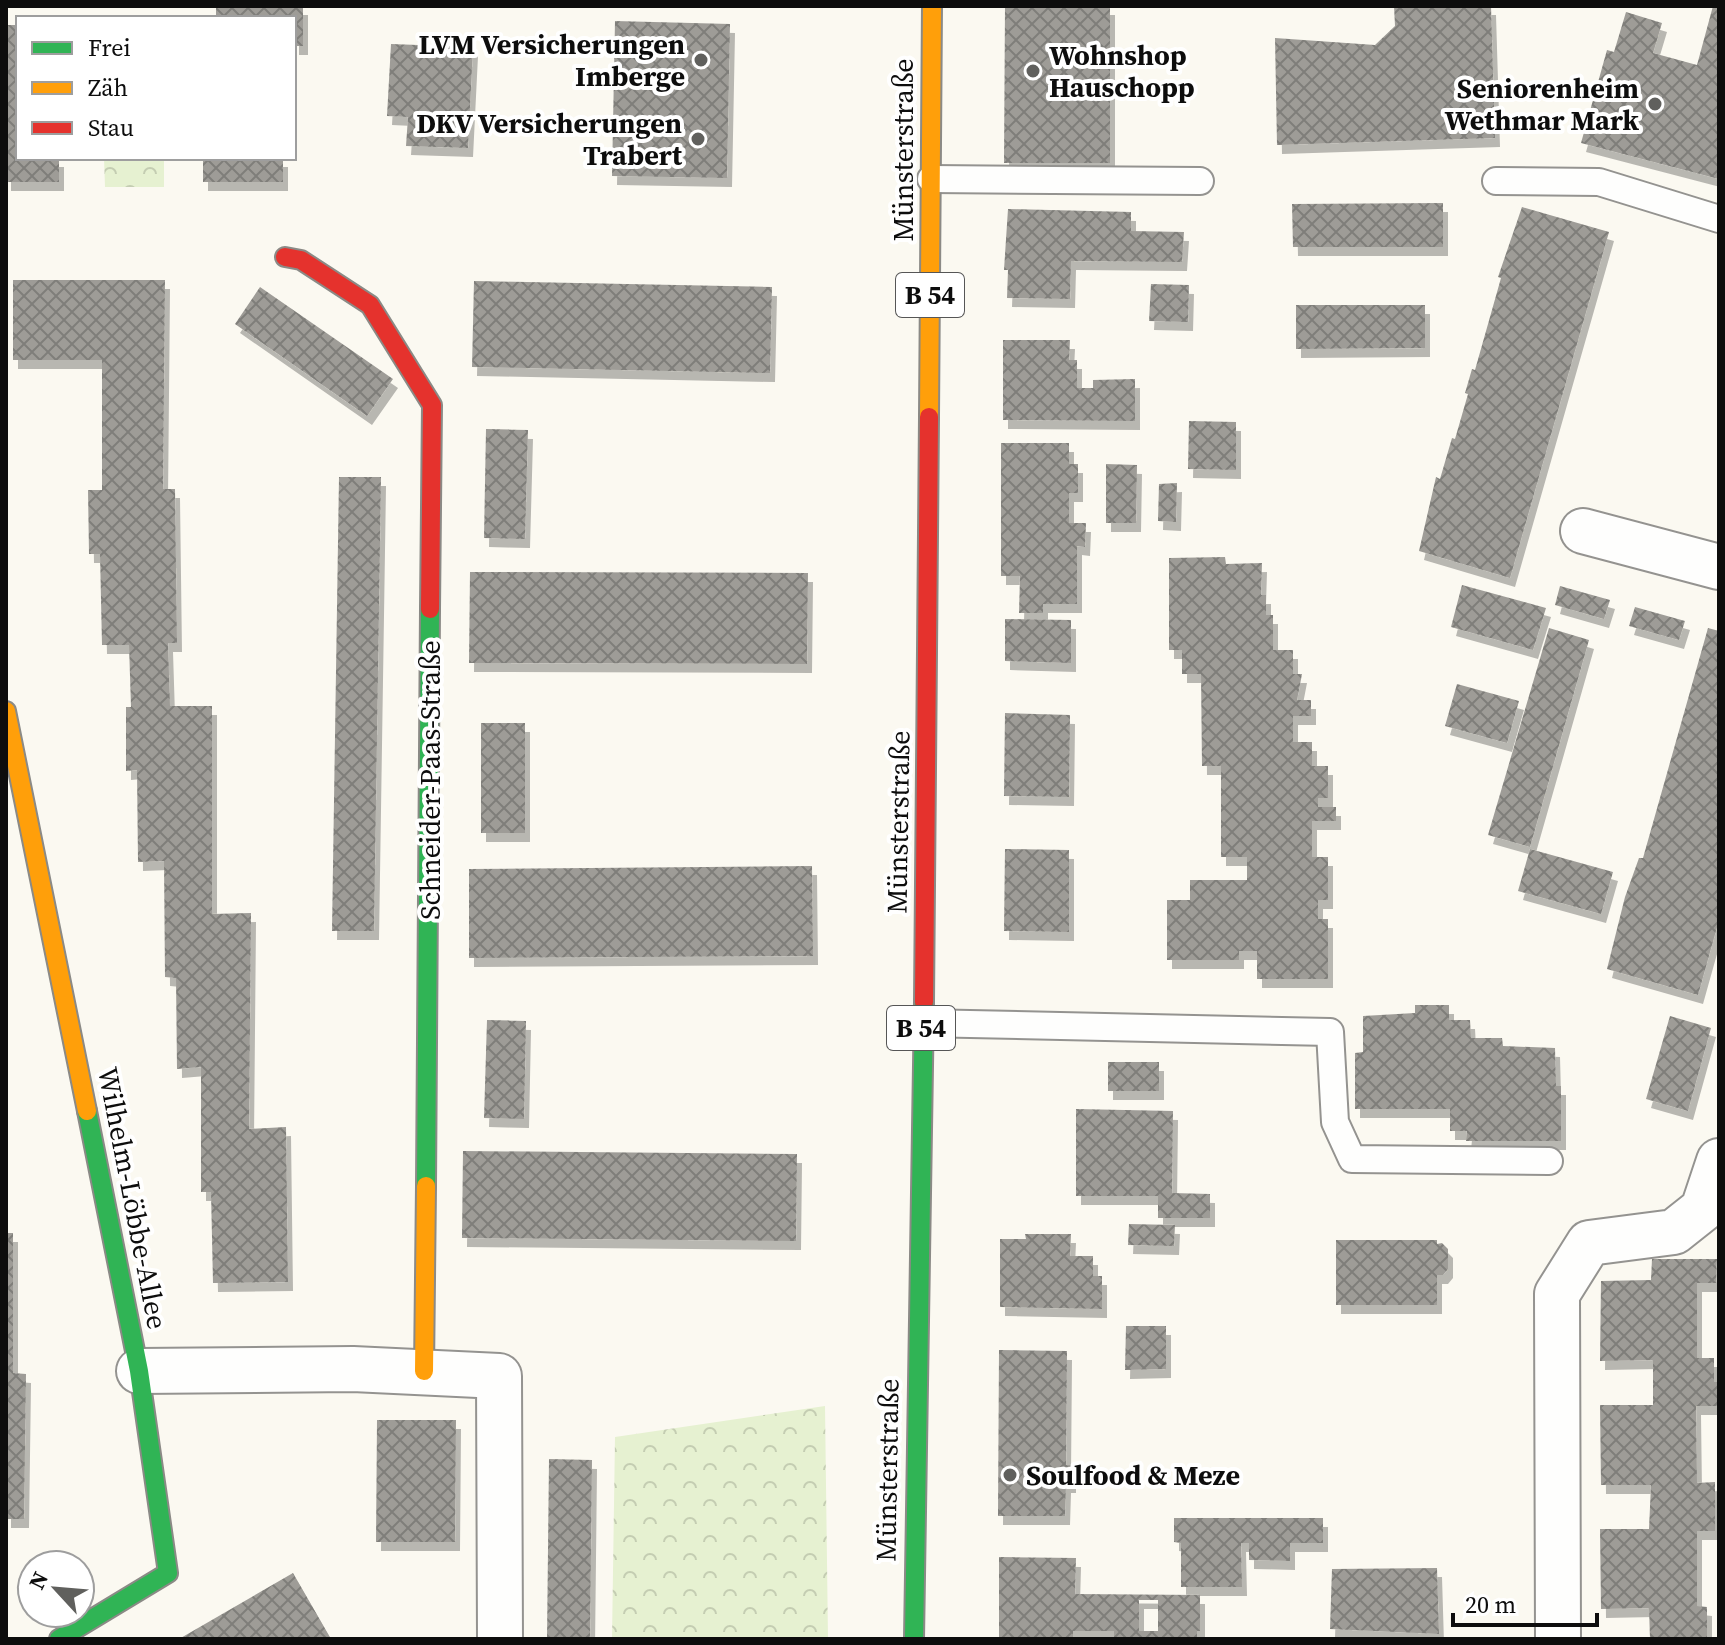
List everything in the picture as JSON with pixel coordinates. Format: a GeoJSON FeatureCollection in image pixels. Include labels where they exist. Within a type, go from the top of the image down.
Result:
{"type":"FeatureCollection","features":[{"type":"Feature","properties":{"kind":"street","name":"Münsterstraße"},"geometry":{"type":"LineString","coordinates":[[914,1639],[927,771],[932,6]]}},
{"type":"Feature","properties":{"kind":"street","name":"Schneider-Paas-Straße"},"geometry":{"type":"LineString","coordinates":[[285,257],[301,260],[370,305],[432,405],[424,1371]]}},
{"type":"Feature","properties":{"kind":"street"},"geometry":{"type":"LineString","coordinates":[[1583,531],[1719,567]]}},
{"type":"Feature","properties":{"kind":"street","name":"Wilhelm-Löbbe-Allee"},"geometry":{"type":"LineString","coordinates":[[6,711],[139,1371],[168,1573],[59,1639]]}},
{"type":"Feature","properties":{"kind":"street"},"geometry":{"type":"LineString","coordinates":[[1558,1639],[1557,1294],[1589,1243],[1674,1232],[1703,1209],[1719,1161]]}},
{"type":"Feature","properties":{"kind":"street"},"geometry":{"type":"LineString","coordinates":[[139,1371],[424,1371],[499,1376],[500,1639]]}},
{"type":"Feature","properties":{"kind":"lane"},"geometry":{"type":"LineString","coordinates":[[931,179],[1200,181]]}},
{"type":"Feature","properties":{"kind":"lane"},"geometry":{"type":"LineString","coordinates":[[1496,181],[1599,182],[1719,219]]}},
{"type":"Feature","properties":{"kind":"lane"},"geometry":{"type":"LineString","coordinates":[[922,1023],[1330,1032],[1335,1122],[1352,1159],[1549,1161]]}},
{"type":"Feature","properties":{"kind":"green space"},"geometry":{"type":"Polygon","coordinates":[[[104,160],[164,160],[164,187],[105,187],[104,160]]]}},
{"type":"Feature","properties":{"kind":"green space"},"geometry":{"type":"Polygon","coordinates":[[[825,1406],[828,1639],[612,1639],[615,1437],[825,1406]]]}},
{"type":"Feature","properties":{"kind":"building"},"geometry":{"type":"Polygon","coordinates":[[[216,6],[303,6],[303,46],[296,46],[296,16],[216,16],[216,6]]]}},
{"type":"Feature","properties":{"kind":"building"},"geometry":{"type":"Polygon","coordinates":[[[1005,6],[1110,6],[1110,163],[1004,163],[1005,6]]]}},
{"type":"Feature","properties":{"kind":"building"},"geometry":{"type":"Polygon","coordinates":[[[1394,6],[1491,6],[1495,138],[1277,145],[1275,38],[1375,45],[1395,26],[1394,6]]]}},
{"type":"Feature","properties":{"kind":"building","name":"Seniorenheim Wethmar Mark"},"geometry":{"type":"Polygon","coordinates":[[[1713,6],[1719,6],[1719,179],[1581,143],[1607,50],[1614,52],[1626,12],[1662,23],[1653,53],[1697,65],[1713,6]]]}},
{"type":"Feature","properties":{"kind":"building"},"geometry":{"type":"Polygon","coordinates":[[[615,21],[730,24],[727,178],[612,176],[615,21]]]}},
{"type":"Feature","properties":{"kind":"building"},"geometry":{"type":"Polygon","coordinates":[[[6,25],[16,25],[16,160],[59,160],[59,182],[6,182],[6,25]]]}},
{"type":"Feature","properties":{"kind":"building"},"geometry":{"type":"Polygon","coordinates":[[[391,44],[473,47],[468,148],[406,146],[408,117],[387,116],[391,44]]]}},
{"type":"Feature","properties":{"kind":"building"},"geometry":{"type":"Polygon","coordinates":[[[203,160],[283,160],[283,182],[203,182],[203,160]]]}},
{"type":"Feature","properties":{"kind":"building"},"geometry":{"type":"Polygon","coordinates":[[[1443,203],[1443,247],[1293,247],[1292,204],[1443,203]]]}},
{"type":"Feature","properties":{"kind":"building"},"geometry":{"type":"Polygon","coordinates":[[[1522,207],[1609,232],[1510,578],[1419,551],[1436,477],[1440,479],[1452,438],[1455,439],[1468,394],[1465,393],[1472,369],[1475,370],[1501,278],[1498,277],[1522,207]]]}},
{"type":"Feature","properties":{"kind":"building"},"geometry":{"type":"Polygon","coordinates":[[[1008,209],[1131,212],[1131,231],[1184,232],[1182,262],[1071,261],[1070,299],[1007,298],[1008,270],[1004,270],[1008,209]]]}},
{"type":"Feature","properties":{"kind":"building"},"geometry":{"type":"Polygon","coordinates":[[[13,280],[165,280],[163,489],[175,489],[177,643],[168,643],[170,706],[212,706],[212,914],[251,913],[249,1129],[286,1127],[288,1282],[213,1283],[211,1192],[201,1192],[201,1067],[177,1069],[176,978],[165,977],[164,861],[138,862],[137,770],[126,771],[126,707],[131,707],[129,645],[102,645],[100,554],[89,554],[88,490],[102,490],[102,360],[13,360],[13,280]]]}},
{"type":"Feature","properties":{"kind":"building"},"geometry":{"type":"Polygon","coordinates":[[[474,281],[772,287],[770,373],[472,367],[474,281]]]}},
{"type":"Feature","properties":{"kind":"building"},"geometry":{"type":"Polygon","coordinates":[[[1151,284],[1189,285],[1188,322],[1149,321],[1151,284]]]}},
{"type":"Feature","properties":{"kind":"building"},"geometry":{"type":"Polygon","coordinates":[[[260,287],[393,379],[367,416],[235,324],[260,287]]]}},
{"type":"Feature","properties":{"kind":"building"},"geometry":{"type":"Polygon","coordinates":[[[1296,305],[1425,305],[1425,348],[1296,349],[1296,305]]]}},
{"type":"Feature","properties":{"kind":"building"},"geometry":{"type":"Polygon","coordinates":[[[1003,340],[1070,340],[1069,360],[1077,360],[1077,388],[1093,388],[1093,380],[1135,379],[1135,421],[1003,420],[1003,340]]]}},
{"type":"Feature","properties":{"kind":"building"},"geometry":{"type":"Polygon","coordinates":[[[1189,421],[1236,422],[1236,470],[1188,469],[1189,421]]]}},
{"type":"Feature","properties":{"kind":"building"},"geometry":{"type":"Polygon","coordinates":[[[486,429],[528,430],[525,539],[484,538],[486,429]]]}},
{"type":"Feature","properties":{"kind":"building"},"geometry":{"type":"Polygon","coordinates":[[[1001,443],[1069,443],[1069,464],[1078,464],[1078,493],[1069,493],[1069,523],[1086,523],[1085,547],[1077,546],[1077,604],[1043,604],[1043,613],[1019,613],[1020,576],[1001,576],[1001,443]]]}},
{"type":"Feature","properties":{"kind":"building"},"geometry":{"type":"Polygon","coordinates":[[[1106,464],[1137,465],[1136,523],[1106,523],[1106,464]]]}},
{"type":"Feature","properties":{"kind":"building"},"geometry":{"type":"Polygon","coordinates":[[[339,477],[381,477],[374,931],[332,931],[339,477]]]}},
{"type":"Feature","properties":{"kind":"building"},"geometry":{"type":"Polygon","coordinates":[[[1177,483],[1176,522],[1158,521],[1159,484],[1177,483]]]}},
{"type":"Feature","properties":{"kind":"building"},"geometry":{"type":"Polygon","coordinates":[[[1225,557],[1226,564],[1262,563],[1261,595],[1266,595],[1266,615],[1273,615],[1273,650],[1293,650],[1293,674],[1302,674],[1297,700],[1311,700],[1311,716],[1293,716],[1293,742],[1312,742],[1312,766],[1328,766],[1328,798],[1318,798],[1318,807],[1336,807],[1336,821],[1312,821],[1312,857],[1328,857],[1328,900],[1318,900],[1318,919],[1328,919],[1328,979],[1257,979],[1257,951],[1239,951],[1239,960],[1167,960],[1167,900],[1190,900],[1190,880],[1247,880],[1247,857],[1221,857],[1221,766],[1202,766],[1201,674],[1182,674],[1182,650],[1169,650],[1169,558],[1225,557]]]}},
{"type":"Feature","properties":{"kind":"building"},"geometry":{"type":"Polygon","coordinates":[[[470,572],[808,573],[807,664],[469,663],[470,572]]]}},
{"type":"Feature","properties":{"kind":"building"},"geometry":{"type":"Polygon","coordinates":[[[1462,585],[1546,608],[1533,650],[1451,627],[1462,585]]]}},
{"type":"Feature","properties":{"kind":"building"},"geometry":{"type":"Polygon","coordinates":[[[1560,586],[1610,600],[1604,619],[1555,605],[1560,586]]]}},
{"type":"Feature","properties":{"kind":"building"},"geometry":{"type":"Polygon","coordinates":[[[1635,607],[1685,621],[1679,640],[1629,626],[1635,607]]]}},
{"type":"Feature","properties":{"kind":"building"},"geometry":{"type":"Polygon","coordinates":[[[1005,619],[1071,620],[1071,663],[1005,661],[1005,619]]]}},
{"type":"Feature","properties":{"kind":"building"},"geometry":{"type":"Polygon","coordinates":[[[1549,628],[1589,640],[1530,847],[1488,835],[1549,628]]]}},
{"type":"Feature","properties":{"kind":"building"},"geometry":{"type":"Polygon","coordinates":[[[1708,628],[1719,631],[1719,920],[1698,995],[1607,969],[1625,897],[1639,858],[1643,858],[1708,628]]]}},
{"type":"Feature","properties":{"kind":"building"},"geometry":{"type":"Polygon","coordinates":[[[1457,684],[1519,701],[1507,743],[1445,726],[1457,684]]]}},
{"type":"Feature","properties":{"kind":"building"},"geometry":{"type":"Polygon","coordinates":[[[1005,713],[1070,715],[1069,797],[1004,796],[1005,713]]]}},
{"type":"Feature","properties":{"kind":"building"},"geometry":{"type":"Polygon","coordinates":[[[481,723],[525,723],[525,833],[481,833],[481,723]]]}},
{"type":"Feature","properties":{"kind":"building"},"geometry":{"type":"Polygon","coordinates":[[[1005,849],[1069,850],[1069,932],[1004,931],[1005,849]]]}},
{"type":"Feature","properties":{"kind":"building"},"geometry":{"type":"Polygon","coordinates":[[[1530,849],[1613,872],[1601,914],[1518,891],[1530,849]]]}},
{"type":"Feature","properties":{"kind":"building"},"geometry":{"type":"Polygon","coordinates":[[[812,866],[813,956],[469,958],[469,869],[812,866]]]}},
{"type":"Feature","properties":{"kind":"building"},"geometry":{"type":"Polygon","coordinates":[[[1415,1005],[1449,1005],[1449,1020],[1470,1020],[1471,1038],[1502,1038],[1503,1046],[1555,1048],[1556,1086],[1561,1086],[1561,1141],[1466,1141],[1467,1131],[1450,1131],[1450,1109],[1355,1109],[1355,1053],[1363,1052],[1363,1016],[1415,1013],[1415,1005]]]}},
{"type":"Feature","properties":{"kind":"building"},"geometry":{"type":"Polygon","coordinates":[[[1670,1016],[1711,1028],[1688,1111],[1646,1099],[1670,1016]]]}},
{"type":"Feature","properties":{"kind":"building"},"geometry":{"type":"Polygon","coordinates":[[[487,1020],[526,1021],[524,1119],[484,1118],[487,1020]]]}},
{"type":"Feature","properties":{"kind":"building"},"geometry":{"type":"Polygon","coordinates":[[[1108,1062],[1159,1062],[1159,1091],[1108,1091],[1108,1062]]]}},
{"type":"Feature","properties":{"kind":"building"},"geometry":{"type":"Polygon","coordinates":[[[1076,1109],[1173,1111],[1172,1193],[1210,1194],[1210,1218],[1158,1218],[1158,1196],[1076,1196],[1076,1109]]]}},
{"type":"Feature","properties":{"kind":"building"},"geometry":{"type":"Polygon","coordinates":[[[463,1151],[797,1154],[796,1241],[462,1238],[463,1151]]]}},
{"type":"Feature","properties":{"kind":"building"},"geometry":{"type":"Polygon","coordinates":[[[1129,1224],[1175,1225],[1174,1246],[1128,1245],[1129,1224]]]}},
{"type":"Feature","properties":{"kind":"building"},"geometry":{"type":"Polygon","coordinates":[[[6,1233],[13,1233],[13,1373],[26,1374],[24,1519],[6,1519],[6,1233]]]}},
{"type":"Feature","properties":{"kind":"building"},"geometry":{"type":"Polygon","coordinates":[[[1025,1234],[1071,1234],[1070,1256],[1093,1256],[1093,1276],[1102,1276],[1102,1309],[1000,1307],[1000,1239],[1026,1239],[1025,1234]]]}},
{"type":"Feature","properties":{"kind":"building"},"geometry":{"type":"Polygon","coordinates":[[[1336,1240],[1437,1240],[1437,1244],[1442,1243],[1448,1249],[1448,1269],[1443,1275],[1437,1275],[1437,1305],[1336,1305],[1336,1240]]]}},
{"type":"Feature","properties":{"kind":"building"},"geometry":{"type":"Polygon","coordinates":[[[1652,1259],[1717,1259],[1716,1283],[1697,1283],[1697,1358],[1714,1358],[1714,1382],[1717,1382],[1717,1406],[1696,1406],[1697,1483],[1715,1482],[1715,1531],[1697,1531],[1697,1606],[1707,1607],[1707,1639],[1650,1639],[1649,1608],[1601,1609],[1600,1529],[1649,1529],[1651,1485],[1601,1485],[1600,1405],[1653,1405],[1653,1360],[1600,1361],[1601,1281],[1651,1280],[1652,1259]]]}},
{"type":"Feature","properties":{"kind":"building"},"geometry":{"type":"Polygon","coordinates":[[[1126,1326],[1166,1326],[1166,1369],[1125,1370],[1126,1326]]]}},
{"type":"Feature","properties":{"kind":"building"},"geometry":{"type":"Polygon","coordinates":[[[999,1350],[1067,1351],[1066,1465],[1071,1465],[1071,1484],[1066,1484],[1065,1516],[998,1516],[999,1350]]]}},
{"type":"Feature","properties":{"kind":"building"},"geometry":{"type":"Polygon","coordinates":[[[377,1420],[456,1420],[455,1542],[376,1542],[377,1420]]]}},
{"type":"Feature","properties":{"kind":"building"},"geometry":{"type":"Polygon","coordinates":[[[549,1459],[592,1460],[590,1639],[547,1639],[549,1459]]]}},
{"type":"Feature","properties":{"kind":"building"},"geometry":{"type":"Polygon","coordinates":[[[1174,1518],[1323,1518],[1323,1543],[1290,1543],[1290,1561],[1249,1560],[1249,1543],[1241,1543],[1242,1587],[1181,1587],[1181,1543],[1174,1542],[1174,1518]]]}},
{"type":"Feature","properties":{"kind":"building"},"geometry":{"type":"Polygon","coordinates":[[[999,1557],[1076,1558],[1075,1594],[1200,1595],[1200,1631],[1197,1631],[1197,1639],[1114,1639],[1114,1631],[1073,1631],[1073,1639],[999,1639],[999,1557]],[[1139,1600],[1139,1631],[1158,1631],[1158,1600],[1139,1600]]]}},
{"type":"Feature","properties":{"kind":"building"},"geometry":{"type":"Polygon","coordinates":[[[1437,1568],[1439,1634],[1330,1629],[1332,1569],[1437,1568]]]}},
{"type":"Feature","properties":{"kind":"building"},"geometry":{"type":"Polygon","coordinates":[[[293,1573],[331,1639],[179,1639],[293,1573]]]}},
{"type":"Feature","properties":{"kind":"traffic: fast"},"geometry":{"type":"LineString","coordinates":[[426,1186],[430,609]]}},
{"type":"Feature","properties":{"kind":"traffic: fast"},"geometry":{"type":"LineString","coordinates":[[914,1639],[924,1002]]}},
{"type":"Feature","properties":{"kind":"traffic: fast"},"geometry":{"type":"LineString","coordinates":[[59,1639],[168,1573],[139,1371],[87,1111]]}},
{"type":"Feature","properties":{"kind":"traffic: slow"},"geometry":{"type":"LineString","coordinates":[[929,417],[932,6]]}},
{"type":"Feature","properties":{"kind":"traffic: slow"},"geometry":{"type":"LineString","coordinates":[[6,711],[87,1111]]}},
{"type":"Feature","properties":{"kind":"traffic: slow"},"geometry":{"type":"LineString","coordinates":[[424,1371],[426,1186]]}},
{"type":"Feature","properties":{"kind":"traffic: jam"},"geometry":{"type":"LineString","coordinates":[[285,257],[301,260],[370,305],[432,405],[430,609]]}},
{"type":"Feature","properties":{"kind":"traffic: jam"},"geometry":{"type":"LineString","coordinates":[[924,1002],[929,417]]}},
{"type":"Feature","properties":{"kind":"place","name":"LVM Versicherungen Imberge"},"geometry":{"type":"Point","coordinates":[701,60]}},
{"type":"Feature","properties":{"kind":"place","name":"Wohnshop Hauschopp"},"geometry":{"type":"Point","coordinates":[1033,71]}},
{"type":"Feature","properties":{"kind":"place","name":"Seniorenheim Wethmar Mark"},"geometry":{"type":"Point","coordinates":[1655,104]}},
{"type":"Feature","properties":{"kind":"place","name":"DKV Versicherungen Trabert"},"geometry":{"type":"Point","coordinates":[698,139]}},
{"type":"Feature","properties":{"kind":"place","name":"Soulfood & Meze"},"geometry":{"type":"Point","coordinates":[1010,1475]}}]}
